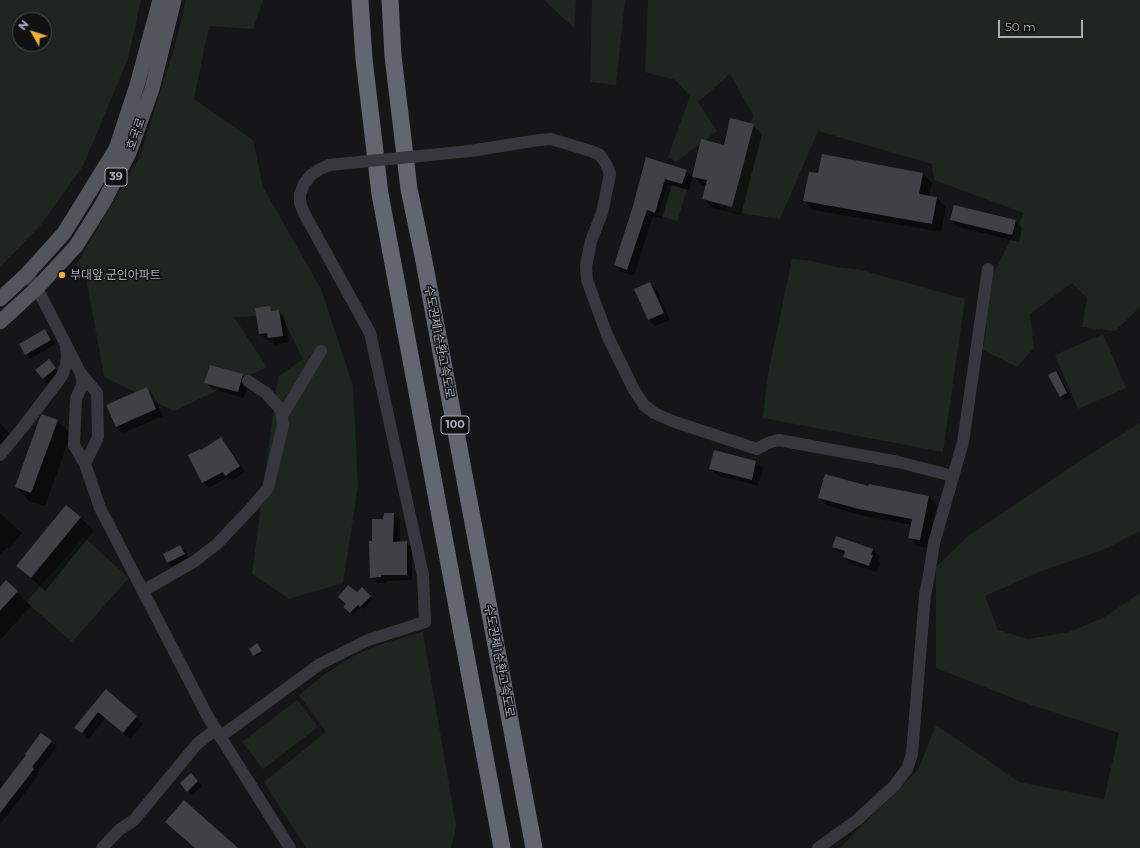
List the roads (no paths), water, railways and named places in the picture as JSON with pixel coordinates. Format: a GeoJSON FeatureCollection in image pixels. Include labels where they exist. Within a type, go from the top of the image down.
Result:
{"type":"FeatureCollection","features":[{"type":"Feature","properties":{"kind":"highway","name":"100"},"geometry":{"type":"LineString","coordinates":[[360,0],[364,59],[380,194],[502,848]]}},
{"type":"Feature","properties":{"kind":"highway","name":"수도권제1순환고속도로"},"geometry":{"type":"LineString","coordinates":[[390,0],[393,56],[409,189],[432,303],[534,848]]}},
{"type":"Feature","properties":{"kind":"main road","name":"호국로"},"geometry":{"type":"LineString","coordinates":[[0,299],[28,274],[64,233],[116,149],[137,85],[160,0]]}},
{"type":"Feature","properties":{"kind":"main road","name":"호국로"},"geometry":{"type":"LineString","coordinates":[[0,322],[37,288],[76,246],[103,204],[129,153],[152,89],[174,0]]}},
{"type":"Feature","properties":{"kind":"lane"},"geometry":{"type":"LineString","coordinates":[[102,848],[119,830],[134,820],[197,744],[218,733],[320,664],[368,640],[425,622],[421,568],[370,333],[304,213],[300,203],[300,194],[304,184],[311,175],[320,168],[329,165],[470,151],[551,139],[600,155],[610,174],[602,213],[591,241],[586,266],[587,280],[607,335],[634,390],[644,405],[654,413],[675,422],[757,449],[768,443],[779,440],[898,462],[953,476]]}},
{"type":"Feature","properties":{"kind":"lane"},"geometry":{"type":"LineString","coordinates":[[818,848],[857,820],[894,786],[906,769],[912,754],[925,595],[934,543],[963,442],[988,269]]}},
{"type":"Feature","properties":{"kind":"lane"},"geometry":{"type":"LineString","coordinates":[[28,274],[37,288],[80,372],[97,393],[98,438],[85,464]]}},
{"type":"Feature","properties":{"kind":"lane"},"geometry":{"type":"LineString","coordinates":[[0,455],[24,427],[62,376],[66,365],[66,345]]}},
{"type":"Feature","properties":{"kind":"lane"},"geometry":{"type":"LineString","coordinates":[[282,416],[321,351]]}},
{"type":"Feature","properties":{"kind":"lane"},"geometry":{"type":"LineString","coordinates":[[80,372],[83,383],[76,399],[74,445],[85,464],[100,508],[208,716],[290,848]]}},
{"type":"Feature","properties":{"kind":"lane"},"geometry":{"type":"LineString","coordinates":[[143,591],[195,561],[217,544],[240,521],[268,488],[283,425],[281,410],[266,393],[248,381]]}},
{"type":"Feature","properties":{"kind":"place","name":"부대앞.군인아파트"},"geometry":{"type":"Point","coordinates":[62,275]}}]}
